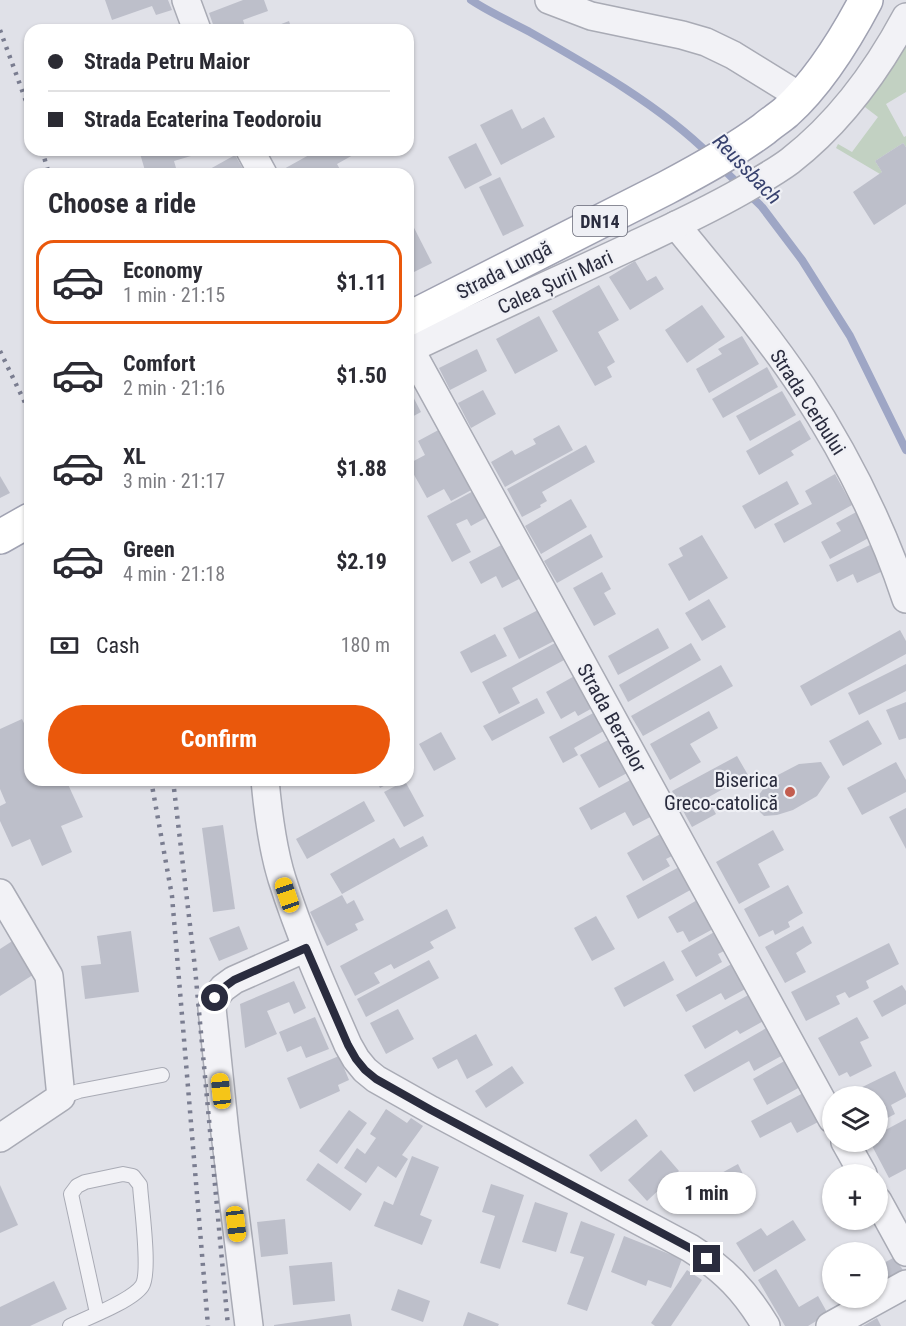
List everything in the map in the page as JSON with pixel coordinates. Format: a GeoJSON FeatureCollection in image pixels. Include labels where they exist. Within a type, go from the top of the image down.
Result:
{"type":"FeatureCollection","features":[{"type":"Feature","properties":{"kind":"main road","name":"DN14"},"geometry":{"type":"LineString","coordinates":[[794,94],[830,60],[849,33],[866,0]]}},
{"type":"Feature","properties":{"kind":"main road","name":"Strada Lungă"},"geometry":{"type":"LineString","coordinates":[[414,336],[745,143],[794,94]]}},
{"type":"Feature","properties":{"kind":"main road"},"geometry":{"type":"LineString","coordinates":[[0,537],[24,523]]}},
{"type":"Feature","properties":{"kind":"street"},"geometry":{"type":"LineString","coordinates":[[186,0],[195,24]]}},
{"type":"Feature","properties":{"kind":"street"},"geometry":{"type":"LineString","coordinates":[[549,0],[591,16],[706,42],[732,55],[794,94],[844,109],[873,73],[906,17]]}},
{"type":"Feature","properties":{"kind":"street","name":"Calea Șurii Mari"},"geometry":{"type":"LineString","coordinates":[[414,337],[702,213],[790,161],[844,109]]}},
{"type":"Feature","properties":{"kind":"street","name":"Strada Cerbului"},"geometry":{"type":"LineString","coordinates":[[676,225],[764,335],[830,431],[861,487],[906,599]]}},
{"type":"Feature","properties":{"kind":"street","name":"Strada Berzelor"},"geometry":{"type":"LineString","coordinates":[[414,348],[822,1101]]}},
{"type":"Feature","properties":{"kind":"street"},"geometry":{"type":"LineString","coordinates":[[266,786],[269,821],[281,877],[306,948],[356,1059],[376,1079],[690,1248],[723,1271],[735,1283],[766,1326]]}},
{"type":"Feature","properties":{"kind":"street"},"geometry":{"type":"LineString","coordinates":[[0,1138],[61,1097],[49,976],[3,906]]}},
{"type":"Feature","properties":{"kind":"street"},"geometry":{"type":"LineString","coordinates":[[249,1326],[212,1008],[215,998],[234,980],[306,948]]}},
{"type":"Feature","properties":{"kind":"street"},"geometry":{"type":"LineString","coordinates":[[888,1219],[906,1252]]}},
{"type":"Feature","properties":{"kind":"street"},"geometry":{"type":"LineString","coordinates":[[830,1326],[906,1284]]}},
{"type":"Feature","properties":{"kind":"lane"},"geometry":{"type":"LineString","coordinates":[[61,1097],[79,1091],[162,1075]]}},
{"type":"Feature","properties":{"kind":"lane"},"geometry":{"type":"LineString","coordinates":[[70,1326],[84,1323],[97,1313],[128,1297],[143,1284],[145,1275],[140,1185],[133,1176],[123,1174],[85,1182],[77,1186],[72,1194],[97,1313]]}},
{"type":"Feature","properties":{"kind":"green space"},"geometry":{"type":"Polygon","coordinates":[[[906,42],[906,92],[886,104],[904,137],[906,136],[906,147],[903,143],[875,161],[882,172],[880,174],[836,148],[838,144],[852,152],[878,117],[861,104],[906,42]]]}},
{"type":"Feature","properties":{"kind":"building"},"geometry":{"type":"Polygon","coordinates":[[[105,0],[168,0],[172,10],[156,15],[152,6],[112,20],[105,0]]]}},
{"type":"Feature","properties":{"kind":"building"},"geometry":{"type":"Polygon","coordinates":[[[243,0],[264,0],[268,11],[243,20],[244,24],[213,24],[209,13],[243,0]]]}},
{"type":"Feature","properties":{"kind":"building"},"geometry":{"type":"Polygon","coordinates":[[[512,109],[522,129],[544,117],[555,137],[501,165],[480,125],[512,109]]]}},
{"type":"Feature","properties":{"kind":"building"},"geometry":{"type":"Polygon","coordinates":[[[476,143],[492,175],[465,189],[448,157],[476,143]]]}},
{"type":"Feature","properties":{"kind":"building"},"geometry":{"type":"Polygon","coordinates":[[[903,143],[906,147],[906,204],[874,225],[853,192],[882,172],[875,161],[903,143]]]}},
{"type":"Feature","properties":{"kind":"building"},"geometry":{"type":"Polygon","coordinates":[[[141,156],[191,156],[174,161],[176,168],[144,168],[141,156]]]}},
{"type":"Feature","properties":{"kind":"building"},"geometry":{"type":"Polygon","coordinates":[[[236,156],[243,168],[212,168],[236,156]]]}},
{"type":"Feature","properties":{"kind":"building"},"geometry":{"type":"Polygon","coordinates":[[[307,156],[351,156],[337,164],[339,168],[286,168],[307,156]]]}},
{"type":"Feature","properties":{"kind":"building"},"geometry":{"type":"Polygon","coordinates":[[[500,177],[524,226],[503,236],[479,187],[500,177]]]}},
{"type":"Feature","properties":{"kind":"building"},"geometry":{"type":"Polygon","coordinates":[[[414,228],[432,263],[414,272],[414,228]]]}},
{"type":"Feature","properties":{"kind":"building"},"geometry":{"type":"Polygon","coordinates":[[[635,261],[647,281],[656,276],[664,289],[630,310],[609,277],[635,261]]]}},
{"type":"Feature","properties":{"kind":"building"},"geometry":{"type":"Polygon","coordinates":[[[599,285],[619,320],[598,332],[615,362],[607,367],[612,377],[595,386],[552,311],[599,285]]]}},
{"type":"Feature","properties":{"kind":"building"},"geometry":{"type":"Polygon","coordinates":[[[702,305],[725,337],[687,363],[665,330],[702,305]]]}},
{"type":"Feature","properties":{"kind":"building"},"geometry":{"type":"Polygon","coordinates":[[[539,316],[558,351],[515,374],[496,339],[539,316]]]}},
{"type":"Feature","properties":{"kind":"building"},"geometry":{"type":"Polygon","coordinates":[[[742,336],[759,364],[709,393],[696,369],[722,354],[718,349],[742,336]]]}},
{"type":"Feature","properties":{"kind":"building"},"geometry":{"type":"Polygon","coordinates":[[[477,349],[487,371],[450,390],[439,368],[477,349]]]}},
{"type":"Feature","properties":{"kind":"building"},"geometry":{"type":"Polygon","coordinates":[[[767,367],[778,387],[723,418],[712,399],[767,367]]]}},
{"type":"Feature","properties":{"kind":"building"},"geometry":{"type":"Polygon","coordinates":[[[483,390],[496,414],[471,428],[458,403],[483,390]]]}},
{"type":"Feature","properties":{"kind":"building"},"geometry":{"type":"Polygon","coordinates":[[[782,391],[796,415],[750,441],[736,416],[782,391]]]}},
{"type":"Feature","properties":{"kind":"building"},"geometry":{"type":"Polygon","coordinates":[[[414,399],[421,412],[414,416],[414,399]]]}},
{"type":"Feature","properties":{"kind":"building"},"geometry":{"type":"Polygon","coordinates":[[[800,420],[811,439],[791,451],[794,455],[759,475],[746,451],[800,420]]]}},
{"type":"Feature","properties":{"kind":"building"},"geometry":{"type":"Polygon","coordinates":[[[559,425],[573,450],[505,487],[491,462],[512,450],[515,455],[536,444],[533,439],[559,425]]]}},
{"type":"Feature","properties":{"kind":"building"},"geometry":{"type":"Polygon","coordinates":[[[444,427],[477,487],[451,501],[444,489],[427,498],[414,475],[414,461],[425,455],[418,441],[444,427]]]}},
{"type":"Feature","properties":{"kind":"building"},"geometry":{"type":"Polygon","coordinates":[[[586,445],[595,462],[542,492],[547,501],[540,505],[541,507],[522,517],[507,489],[586,445]]]}},
{"type":"Feature","properties":{"kind":"building"},"geometry":{"type":"Polygon","coordinates":[[[835,474],[852,505],[784,543],[774,524],[812,504],[805,491],[835,474]]]}},
{"type":"Feature","properties":{"kind":"building"},"geometry":{"type":"Polygon","coordinates":[[[0,476],[10,493],[0,498],[0,476]]]}},
{"type":"Feature","properties":{"kind":"building"},"geometry":{"type":"Polygon","coordinates":[[[787,481],[799,504],[755,529],[742,506],[787,481]]]}},
{"type":"Feature","properties":{"kind":"building"},"geometry":{"type":"Polygon","coordinates":[[[477,489],[491,515],[471,526],[467,519],[456,524],[471,552],[452,562],[427,516],[477,489]]]}},
{"type":"Feature","properties":{"kind":"building"},"geometry":{"type":"Polygon","coordinates":[[[571,499],[587,527],[541,554],[525,526],[571,499]]]}},
{"type":"Feature","properties":{"kind":"building"},"geometry":{"type":"Polygon","coordinates":[[[860,510],[874,535],[830,559],[821,542],[841,531],[836,523],[860,510]]]}},
{"type":"Feature","properties":{"kind":"building"},"geometry":{"type":"Polygon","coordinates":[[[591,534],[603,557],[557,583],[544,561],[591,534]]]}},
{"type":"Feature","properties":{"kind":"building"},"geometry":{"type":"Polygon","coordinates":[[[702,535],[728,578],[689,601],[668,564],[683,556],[679,548],[702,535]]]}},
{"type":"Feature","properties":{"kind":"building"},"geometry":{"type":"Polygon","coordinates":[[[507,542],[525,576],[502,588],[496,576],[481,584],[469,562],[507,542]]]}},
{"type":"Feature","properties":{"kind":"building"},"geometry":{"type":"Polygon","coordinates":[[[872,544],[885,570],[857,583],[853,574],[837,582],[829,565],[872,544]]]}},
{"type":"Feature","properties":{"kind":"building"},"geometry":{"type":"Polygon","coordinates":[[[602,572],[611,589],[604,593],[616,614],[594,626],[573,588],[602,572]]]}},
{"type":"Feature","properties":{"kind":"building"},"geometry":{"type":"Polygon","coordinates":[[[709,599],[726,627],[702,641],[685,613],[709,599]]]}},
{"type":"Feature","properties":{"kind":"building"},"geometry":{"type":"Polygon","coordinates":[[[540,609],[556,640],[519,659],[503,628],[540,609]]]}},
{"type":"Feature","properties":{"kind":"building"},"geometry":{"type":"Polygon","coordinates":[[[658,628],[669,648],[618,675],[608,656],[658,628]]]}},
{"type":"Feature","properties":{"kind":"building"},"geometry":{"type":"Polygon","coordinates":[[[900,630],[906,641],[906,654],[811,706],[800,686],[900,630]]]}},
{"type":"Feature","properties":{"kind":"building"},"geometry":{"type":"Polygon","coordinates":[[[495,634],[507,656],[471,673],[460,652],[495,634]]]}},
{"type":"Feature","properties":{"kind":"building"},"geometry":{"type":"Polygon","coordinates":[[[557,642],[566,659],[512,688],[520,703],[499,714],[482,682],[557,642]]]}},
{"type":"Feature","properties":{"kind":"building"},"geometry":{"type":"Polygon","coordinates":[[[691,643],[701,660],[628,702],[619,685],[691,643]]]}},
{"type":"Feature","properties":{"kind":"building"},"geometry":{"type":"Polygon","coordinates":[[[906,664],[906,691],[859,715],[848,693],[906,664]]]}},
{"type":"Feature","properties":{"kind":"building"},"geometry":{"type":"Polygon","coordinates":[[[721,665],[733,686],[643,736],[631,716],[721,665]]]}},
{"type":"Feature","properties":{"kind":"building"},"geometry":{"type":"Polygon","coordinates":[[[578,674],[596,706],[578,716],[575,711],[561,719],[546,692],[578,674]]]}},
{"type":"Feature","properties":{"kind":"building"},"geometry":{"type":"Polygon","coordinates":[[[537,698],[545,713],[492,741],[483,726],[537,698]]]}},
{"type":"Feature","properties":{"kind":"building"},"geometry":{"type":"Polygon","coordinates":[[[906,702],[906,738],[899,740],[886,710],[906,702]]]}},
{"type":"Feature","properties":{"kind":"building"},"geometry":{"type":"Polygon","coordinates":[[[597,711],[607,729],[574,748],[578,755],[563,763],[549,737],[597,711]]]}},
{"type":"Feature","properties":{"kind":"building"},"geometry":{"type":"Polygon","coordinates":[[[709,711],[718,728],[690,744],[701,762],[670,780],[650,744],[709,711]]]}},
{"type":"Feature","properties":{"kind":"building"},"geometry":{"type":"Polygon","coordinates":[[[22,719],[24,723],[24,786],[69,786],[83,817],[61,826],[72,852],[42,866],[30,839],[12,847],[0,821],[0,806],[6,803],[0,789],[0,729],[22,719]]]}},
{"type":"Feature","properties":{"kind":"building"},"geometry":{"type":"Polygon","coordinates":[[[868,720],[882,744],[843,766],[829,741],[868,720]]]}},
{"type":"Feature","properties":{"kind":"building"},"geometry":{"type":"Polygon","coordinates":[[[441,732],[456,759],[434,771],[419,744],[441,732]]]}},
{"type":"Feature","properties":{"kind":"building"},"geometry":{"type":"Polygon","coordinates":[[[610,739],[629,772],[599,788],[580,755],[610,739]]]}},
{"type":"Feature","properties":{"kind":"building"},"geometry":{"type":"Polygon","coordinates":[[[737,756],[748,775],[707,798],[716,814],[692,827],[672,791],[737,756]]]}},
{"type":"Feature","properties":{"kind":"building","name":"Biserica Greco-catolică"},"geometry":{"type":"Polygon","coordinates":[[[821,762],[830,777],[817,796],[793,810],[777,815],[764,816],[760,812],[755,800],[776,776],[799,764],[821,762]]]}},
{"type":"Feature","properties":{"kind":"building"},"geometry":{"type":"Polygon","coordinates":[[[896,762],[906,780],[906,792],[862,815],[847,788],[896,762]]]}},
{"type":"Feature","properties":{"kind":"building"},"geometry":{"type":"Polygon","coordinates":[[[634,778],[654,815],[633,826],[625,812],[591,830],[579,808],[634,778]]]}},
{"type":"Feature","properties":{"kind":"building"},"geometry":{"type":"Polygon","coordinates":[[[395,786],[408,786],[424,816],[404,827],[384,792],[395,786]]]}},
{"type":"Feature","properties":{"kind":"building"},"geometry":{"type":"Polygon","coordinates":[[[364,801],[375,821],[307,859],[296,839],[364,801]]]}},
{"type":"Feature","properties":{"kind":"building"},"geometry":{"type":"Polygon","coordinates":[[[906,808],[906,849],[889,817],[906,808]]]}},
{"type":"Feature","properties":{"kind":"building"},"geometry":{"type":"Polygon","coordinates":[[[223,825],[235,909],[213,912],[202,828],[223,825]]]}},
{"type":"Feature","properties":{"kind":"building"},"geometry":{"type":"Polygon","coordinates":[[[773,830],[784,850],[758,864],[770,887],[739,904],[716,862],[773,830]]]}},
{"type":"Feature","properties":{"kind":"building"},"geometry":{"type":"Polygon","coordinates":[[[662,833],[674,855],[666,859],[670,866],[643,881],[627,853],[662,833]]]}},
{"type":"Feature","properties":{"kind":"building"},"geometry":{"type":"Polygon","coordinates":[[[423,836],[428,846],[342,894],[330,874],[394,838],[400,848],[423,836]]]}},
{"type":"Feature","properties":{"kind":"building"},"geometry":{"type":"Polygon","coordinates":[[[681,866],[694,888],[638,919],[626,896],[681,866]]]}},
{"type":"Feature","properties":{"kind":"building"},"geometry":{"type":"Polygon","coordinates":[[[788,885],[803,913],[788,922],[790,927],[775,935],[773,930],[759,937],[744,909],[788,885]]]}},
{"type":"Feature","properties":{"kind":"building"},"geometry":{"type":"Polygon","coordinates":[[[342,895],[347,904],[354,900],[364,920],[355,924],[358,930],[327,946],[310,912],[342,895]]]}},
{"type":"Feature","properties":{"kind":"building"},"geometry":{"type":"Polygon","coordinates":[[[699,899],[715,928],[689,942],[683,931],[677,933],[668,917],[699,899]]]}},
{"type":"Feature","properties":{"kind":"building"},"geometry":{"type":"Polygon","coordinates":[[[447,909],[456,928],[430,942],[434,948],[394,969],[391,964],[374,973],[380,983],[355,996],[340,966],[447,909]]]}},
{"type":"Feature","properties":{"kind":"building"},"geometry":{"type":"Polygon","coordinates":[[[596,916],[615,949],[592,961],[574,928],[596,916]]]}},
{"type":"Feature","properties":{"kind":"building"},"geometry":{"type":"Polygon","coordinates":[[[239,926],[248,949],[219,961],[209,938],[239,926]]]}},
{"type":"Feature","properties":{"kind":"building"},"geometry":{"type":"Polygon","coordinates":[[[803,926],[812,943],[796,953],[806,972],[785,983],[765,947],[803,926]]]}},
{"type":"Feature","properties":{"kind":"building"},"geometry":{"type":"Polygon","coordinates":[[[131,931],[139,992],[85,999],[81,966],[101,964],[97,936],[131,931]]]}},
{"type":"Feature","properties":{"kind":"building"},"geometry":{"type":"Polygon","coordinates":[[[716,931],[726,950],[718,954],[722,962],[696,977],[681,951],[716,931]]]}},
{"type":"Feature","properties":{"kind":"building"},"geometry":{"type":"Polygon","coordinates":[[[17,938],[39,971],[0,996],[0,949],[17,938]]]}},
{"type":"Feature","properties":{"kind":"building"},"geometry":{"type":"Polygon","coordinates":[[[889,943],[899,964],[866,981],[869,988],[849,998],[845,992],[836,996],[840,1004],[806,1021],[791,992],[889,943]]]}},
{"type":"Feature","properties":{"kind":"building"},"geometry":{"type":"Polygon","coordinates":[[[429,960],[439,978],[366,1017],[357,999],[429,960]]]}},
{"type":"Feature","properties":{"kind":"building"},"geometry":{"type":"Polygon","coordinates":[[[664,961],[674,980],[624,1007],[614,988],[664,961]]]}},
{"type":"Feature","properties":{"kind":"building"},"geometry":{"type":"Polygon","coordinates":[[[735,962],[749,987],[725,1000],[721,993],[686,1012],[676,995],[735,962]]]}},
{"type":"Feature","properties":{"kind":"building"},"geometry":{"type":"Polygon","coordinates":[[[294,981],[306,1008],[294,1014],[289,1002],[267,1011],[277,1034],[245,1048],[240,1004],[294,981]]]}},
{"type":"Feature","properties":{"kind":"building"},"geometry":{"type":"Polygon","coordinates":[[[902,985],[906,991],[906,1004],[882,1017],[873,1001],[902,985]]]}},
{"type":"Feature","properties":{"kind":"building"},"geometry":{"type":"Polygon","coordinates":[[[752,993],[767,1019],[740,1034],[737,1030],[705,1049],[692,1026],[752,993]]]}},
{"type":"Feature","properties":{"kind":"building"},"geometry":{"type":"Polygon","coordinates":[[[398,1009],[414,1039],[386,1054],[370,1023],[398,1009]]]}},
{"type":"Feature","properties":{"kind":"building"},"geometry":{"type":"Polygon","coordinates":[[[315,1017],[329,1049],[306,1058],[301,1046],[287,1052],[279,1032],[315,1017]]]}},
{"type":"Feature","properties":{"kind":"building"},"geometry":{"type":"Polygon","coordinates":[[[857,1017],[869,1038],[860,1042],[872,1066],[850,1077],[847,1072],[839,1076],[818,1038],[857,1017]]]}},
{"type":"Feature","properties":{"kind":"building"},"geometry":{"type":"Polygon","coordinates":[[[770,1026],[785,1054],[754,1071],[749,1061],[694,1092],[684,1075],[770,1026]]]}},
{"type":"Feature","properties":{"kind":"building"},"geometry":{"type":"Polygon","coordinates":[[[476,1034],[493,1065],[467,1079],[457,1059],[438,1069],[432,1058],[476,1034]]]}},
{"type":"Feature","properties":{"kind":"building"},"geometry":{"type":"Polygon","coordinates":[[[339,1056],[349,1080],[338,1085],[340,1091],[300,1109],[287,1078],[339,1056]]]}},
{"type":"Feature","properties":{"kind":"building"},"geometry":{"type":"Polygon","coordinates":[[[788,1059],[802,1086],[767,1105],[753,1079],[788,1059]]]}},
{"type":"Feature","properties":{"kind":"building"},"geometry":{"type":"Polygon","coordinates":[[[512,1066],[524,1083],[486,1108],[475,1091],[512,1066]]]}},
{"type":"Feature","properties":{"kind":"building"},"geometry":{"type":"Polygon","coordinates":[[[895,1071],[906,1097],[891,1105],[895,1114],[888,1118],[888,1086],[864,1086],[895,1071]]]}},
{"type":"Feature","properties":{"kind":"building"},"geometry":{"type":"Polygon","coordinates":[[[807,1091],[822,1120],[797,1133],[791,1122],[760,1138],[751,1121],[807,1091]]]}},
{"type":"Feature","properties":{"kind":"building"},"geometry":{"type":"Polygon","coordinates":[[[386,1109],[407,1123],[411,1118],[423,1126],[402,1155],[408,1159],[396,1178],[378,1166],[366,1183],[344,1168],[357,1148],[365,1154],[376,1138],[370,1134],[386,1109]]]}},
{"type":"Feature","properties":{"kind":"building"},"geometry":{"type":"Polygon","coordinates":[[[349,1110],[367,1123],[337,1164],[319,1151],[349,1110]]]}},
{"type":"Feature","properties":{"kind":"building"},"geometry":{"type":"Polygon","coordinates":[[[636,1119],[648,1136],[601,1172],[589,1155],[636,1119]]]}},
{"type":"Feature","properties":{"kind":"building"},"geometry":{"type":"Polygon","coordinates":[[[906,1119],[906,1169],[889,1178],[888,1164],[882,1164],[875,1152],[888,1152],[888,1129],[906,1119]]]}},
{"type":"Feature","properties":{"kind":"building"},"geometry":{"type":"Polygon","coordinates":[[[661,1150],[679,1171],[647,1201],[628,1180],[661,1150]]]}},
{"type":"Feature","properties":{"kind":"building"},"geometry":{"type":"Polygon","coordinates":[[[412,1156],[439,1167],[420,1215],[432,1220],[422,1245],[374,1226],[384,1201],[393,1205],[412,1156]]]}},
{"type":"Feature","properties":{"kind":"building"},"geometry":{"type":"Polygon","coordinates":[[[318,1163],[362,1194],[350,1211],[306,1180],[318,1163]]]}},
{"type":"Feature","properties":{"kind":"building"},"geometry":{"type":"Polygon","coordinates":[[[738,1164],[747,1182],[693,1212],[683,1194],[738,1164]]]}},
{"type":"Feature","properties":{"kind":"building"},"geometry":{"type":"Polygon","coordinates":[[[491,1184],[524,1195],[500,1269],[480,1263],[495,1216],[482,1212],[491,1184]]]}},
{"type":"Feature","properties":{"kind":"building"},"geometry":{"type":"Polygon","coordinates":[[[0,1185],[18,1225],[0,1233],[0,1185]]]}},
{"type":"Feature","properties":{"kind":"building"},"geometry":{"type":"Polygon","coordinates":[[[535,1202],[568,1213],[556,1252],[522,1242],[535,1202]]]}},
{"type":"Feature","properties":{"kind":"building"},"geometry":{"type":"Polygon","coordinates":[[[285,1219],[288,1254],[261,1257],[257,1222],[285,1219]]]}},
{"type":"Feature","properties":{"kind":"building"},"geometry":{"type":"Polygon","coordinates":[[[793,1220],[806,1240],[754,1272],[736,1243],[761,1228],[767,1236],[793,1220]]]}},
{"type":"Feature","properties":{"kind":"building"},"geometry":{"type":"Polygon","coordinates":[[[581,1221],[615,1234],[587,1311],[567,1304],[584,1257],[570,1253],[581,1221]]]}},
{"type":"Feature","properties":{"kind":"building"},"geometry":{"type":"Polygon","coordinates":[[[624,1236],[682,1259],[671,1288],[648,1280],[646,1286],[611,1272],[624,1236]]]}},
{"type":"Feature","properties":{"kind":"building"},"geometry":{"type":"Polygon","coordinates":[[[895,1257],[904,1272],[888,1281],[888,1261],[895,1257]]]}},
{"type":"Feature","properties":{"kind":"building"},"geometry":{"type":"Polygon","coordinates":[[[332,1262],[335,1301],[293,1305],[289,1266],[332,1262]]]}},
{"type":"Feature","properties":{"kind":"building"},"geometry":{"type":"Polygon","coordinates":[[[776,1269],[799,1307],[818,1296],[822,1308],[825,1308],[828,1314],[808,1326],[785,1326],[758,1280],[776,1269]]]}},
{"type":"Feature","properties":{"kind":"building"},"geometry":{"type":"Polygon","coordinates":[[[687,1270],[702,1280],[671,1326],[655,1326],[651,1323],[687,1270]]]}},
{"type":"Feature","properties":{"kind":"building"},"geometry":{"type":"Polygon","coordinates":[[[54,1281],[67,1309],[30,1326],[0,1326],[0,1307],[54,1281]]]}},
{"type":"Feature","properties":{"kind":"building"},"geometry":{"type":"Polygon","coordinates":[[[398,1289],[430,1301],[423,1322],[391,1310],[398,1289]]]}},
{"type":"Feature","properties":{"kind":"building"},"geometry":{"type":"Polygon","coordinates":[[[468,1312],[499,1324],[498,1326],[463,1326],[468,1312]]]}},
{"type":"Feature","properties":{"kind":"building"},"geometry":{"type":"Polygon","coordinates":[[[350,1314],[352,1326],[274,1326],[274,1325],[350,1314]]]}},
{"type":"Feature","properties":{"kind":"building"},"geometry":{"type":"Polygon","coordinates":[[[877,1318],[881,1326],[863,1326],[877,1318]]]}},
{"type":"Feature","properties":{"kind":"waterway","name":"Reussbach"},"geometry":{"type":"LineString","coordinates":[[471,0],[552,44],[624,88],[670,120],[711,156]]}},
{"type":"Feature","properties":{"kind":"waterway","name":"Reussbach"},"geometry":{"type":"LineString","coordinates":[[721,167],[762,207],[802,260],[850,336],[906,450]]}},
{"type":"Feature","properties":{"kind":"railway"},"geometry":{"type":"LineString","coordinates":[[0,30],[24,96]]}},
{"type":"Feature","properties":{"kind":"railway"},"geometry":{"type":"LineString","coordinates":[[44,156],[47,168]]}},
{"type":"Feature","properties":{"kind":"railway"},"geometry":{"type":"LineString","coordinates":[[0,351],[24,401]]}},
{"type":"Feature","properties":{"kind":"railway"},"geometry":{"type":"LineString","coordinates":[[152,786],[172,896],[208,1326]]}},
{"type":"Feature","properties":{"kind":"railway"},"geometry":{"type":"LineString","coordinates":[[174,786],[195,968],[228,1326]]}},
{"type":"Feature","properties":{"kind":"place","name":"Biserica Greco-catolică"},"geometry":{"type":"Point","coordinates":[790,792]}},
{"type":"Feature","properties":{"kind":"route"},"geometry":{"type":"LineString","coordinates":[[215,998],[234,980],[306,948],[348,1045],[365,1070],[376,1079],[707,1259]]}}]}
